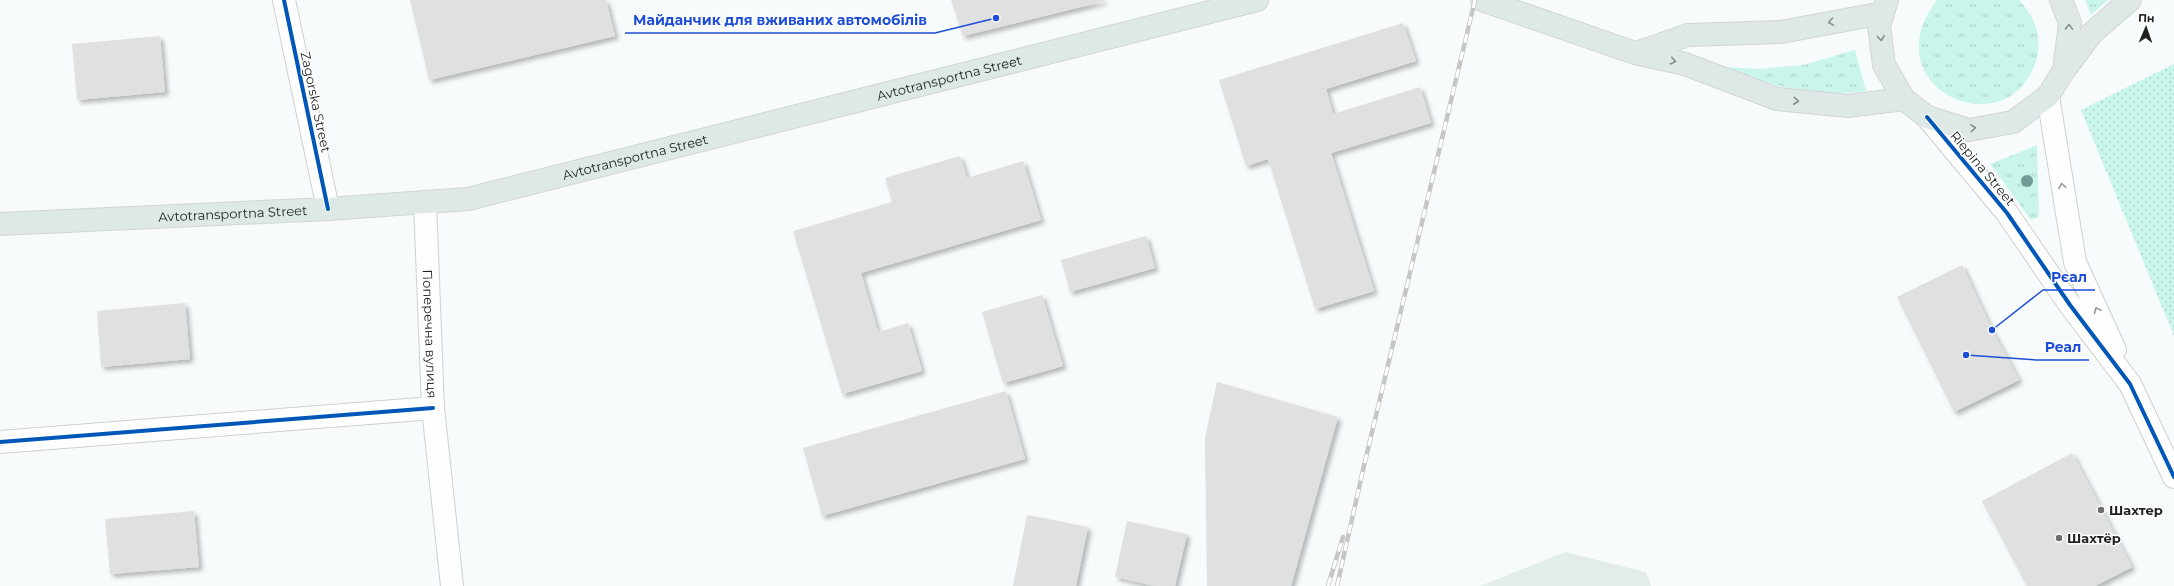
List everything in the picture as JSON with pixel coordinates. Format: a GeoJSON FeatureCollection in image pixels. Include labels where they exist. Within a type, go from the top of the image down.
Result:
{"type":"FeatureCollection","features":[{"type":"Feature","properties":{"kind":"main road","name":"Avtotransportna Street"},"geometry":{"type":"LineString","coordinates":[[0,224],[328,209],[468,199],[1257,0]]}},
{"type":"Feature","properties":{"kind":"main road"},"geometry":{"type":"LineString","coordinates":[[1482,0],[1635,53],[1685,64],[1777,99],[1848,106],[1904,99]]}},
{"type":"Feature","properties":{"kind":"main road"},"geometry":{"type":"LineString","coordinates":[[2061,0],[2070,23],[2064,70]]}},
{"type":"Feature","properties":{"kind":"main road"},"geometry":{"type":"LineString","coordinates":[[1885,6],[1879,26],[1884,65],[1904,99],[1926,117],[1969,130],[2012,122],[2048,96],[2064,70],[2091,34],[2130,0]]}},
{"type":"Feature","properties":{"kind":"main road"},"geometry":{"type":"LineString","coordinates":[[1635,53],[1688,35],[1781,32],[1885,6]]}},
{"type":"Feature","properties":{"kind":"street","name":"Zagorska Street"},"geometry":{"type":"LineString","coordinates":[[284,0],[328,209]]}},
{"type":"Feature","properties":{"kind":"street"},"geometry":{"type":"LineString","coordinates":[[2048,96],[2075,262],[2130,384]]}},
{"type":"Feature","properties":{"kind":"street","name":"Riepina Street"},"geometry":{"type":"LineString","coordinates":[[1926,117],[2007,213],[2070,305],[2130,384],[2174,478]]}},
{"type":"Feature","properties":{"kind":"street","name":"Поперечна вулиця"},"geometry":{"type":"LineString","coordinates":[[425,202],[433,408],[452,586]]}},
{"type":"Feature","properties":{"kind":"street"},"geometry":{"type":"LineString","coordinates":[[0,442],[433,408]]}},
{"type":"Feature","properties":{"kind":"shaded area"},"geometry":{"type":"Polygon","coordinates":[[[1565,552],[1646,572],[1651,586],[1480,586],[1565,552]]]}},
{"type":"Feature","properties":{"kind":"green space"},"geometry":{"type":"Polygon","coordinates":[[[1937,0],[2019,0],[2033,21],[2039,44],[2036,61],[2021,88],[1999,101],[1974,104],[1950,96],[1931,81],[1920,59],[1921,31],[1937,0]]]}},
{"type":"Feature","properties":{"kind":"green space"},"geometry":{"type":"Polygon","coordinates":[[[2085,0],[2108,0],[2091,15],[2085,0]]]}},
{"type":"Feature","properties":{"kind":"green space"},"geometry":{"type":"Polygon","coordinates":[[[1855,50],[1866,91],[1826,93],[1787,88],[1710,66],[1758,69],[1803,65],[1855,50]]]}},
{"type":"Feature","properties":{"kind":"green space"},"geometry":{"type":"Polygon","coordinates":[[[2174,64],[2174,336],[2081,110],[2174,64]]]}},
{"type":"Feature","properties":{"kind":"green space"},"geometry":{"type":"Polygon","coordinates":[[[2037,145],[2039,217],[2031,220],[1990,164],[2037,145]]]}},
{"type":"Feature","properties":{"kind":"building"},"geometry":{"type":"Polygon","coordinates":[[[410,0],[606,0],[615,36],[429,80],[410,0]]]}},
{"type":"Feature","properties":{"kind":"building"},"geometry":{"type":"Polygon","coordinates":[[[951,0],[1105,0],[1105,1],[963,36],[951,0]]]}},
{"type":"Feature","properties":{"kind":"building"},"geometry":{"type":"Polygon","coordinates":[[[1403,23],[1416,61],[1326,89],[1333,114],[1420,87],[1431,123],[1331,153],[1374,291],[1315,309],[1268,159],[1246,166],[1219,80],[1403,23]]]}},
{"type":"Feature","properties":{"kind":"building"},"geometry":{"type":"Polygon","coordinates":[[[160,36],[165,92],[77,100],[72,44],[160,36]]]}},
{"type":"Feature","properties":{"kind":"building"},"geometry":{"type":"Polygon","coordinates":[[[960,156],[967,178],[1023,161],[1041,220],[861,273],[878,332],[908,323],[922,371],[842,394],[793,231],[892,202],[885,178],[960,156]]]}},
{"type":"Feature","properties":{"kind":"building"},"geometry":{"type":"Polygon","coordinates":[[[1146,236],[1155,268],[1070,292],[1061,260],[1146,236]]]}},
{"type":"Feature","properties":{"kind":"building"},"geometry":{"type":"Polygon","coordinates":[[[1962,265],[1992,330],[2019,380],[1954,412],[1897,297],[1962,265]]]}},
{"type":"Feature","properties":{"kind":"building"},"geometry":{"type":"Polygon","coordinates":[[[1042,295],[1063,366],[1003,383],[982,312],[1042,295]]]}},
{"type":"Feature","properties":{"kind":"building"},"geometry":{"type":"Polygon","coordinates":[[[185,303],[190,359],[101,367],[97,311],[185,303]]]}},
{"type":"Feature","properties":{"kind":"building"},"geometry":{"type":"Polygon","coordinates":[[[1217,382],[1338,417],[1291,586],[1207,586],[1205,438],[1217,382]]]}},
{"type":"Feature","properties":{"kind":"building"},"geometry":{"type":"Polygon","coordinates":[[[1006,391],[1025,459],[822,516],[803,448],[1006,391]]]}},
{"type":"Feature","properties":{"kind":"building","name":"Шахтёр"},"geometry":{"type":"Polygon","coordinates":[[[2072,453],[2132,567],[2095,586],[2027,586],[1982,501],[2072,453]]]}},
{"type":"Feature","properties":{"kind":"building"},"geometry":{"type":"Polygon","coordinates":[[[194,511],[199,567],[110,574],[105,519],[194,511]]]}},
{"type":"Feature","properties":{"kind":"building"},"geometry":{"type":"Polygon","coordinates":[[[1027,515],[1088,527],[1076,586],[1013,586],[1027,515]]]}},
{"type":"Feature","properties":{"kind":"building"},"geometry":{"type":"Polygon","coordinates":[[[1127,521],[1187,534],[1175,586],[1155,586],[1115,577],[1127,521]]]}},
{"type":"Feature","properties":{"kind":"railway"},"geometry":{"type":"LineString","coordinates":[[1337,586],[1363,470],[1475,0]]}},
{"type":"Feature","properties":{"kind":"railway"},"geometry":{"type":"LineString","coordinates":[[1328,586],[1343,537]]}},
{"type":"Feature","properties":{"kind":"cycle path"},"geometry":{"type":"LineString","coordinates":[[284,0],[328,209]]}},
{"type":"Feature","properties":{"kind":"cycle path"},"geometry":{"type":"LineString","coordinates":[[1927,117],[2007,213],[2070,305],[2130,384],[2174,477]]}},
{"type":"Feature","properties":{"kind":"cycle path"},"geometry":{"type":"LineString","coordinates":[[0,442],[433,408]]}},
{"type":"Feature","properties":{"kind":"place","name":"Майданчик для вживаних автомобілів"},"geometry":{"type":"Point","coordinates":[996,18]}},
{"type":"Feature","properties":{"kind":"place","name":"Рєал"},"geometry":{"type":"Point","coordinates":[1992,330]}},
{"type":"Feature","properties":{"kind":"place","name":"Реал"},"geometry":{"type":"Point","coordinates":[1966,355]}},
{"type":"Feature","properties":{"kind":"place","name":"Шахтер"},"geometry":{"type":"Point","coordinates":[2101,510]}},
{"type":"Feature","properties":{"kind":"place","name":"Шахтёр"},"geometry":{"type":"Point","coordinates":[2059,538]}}]}
